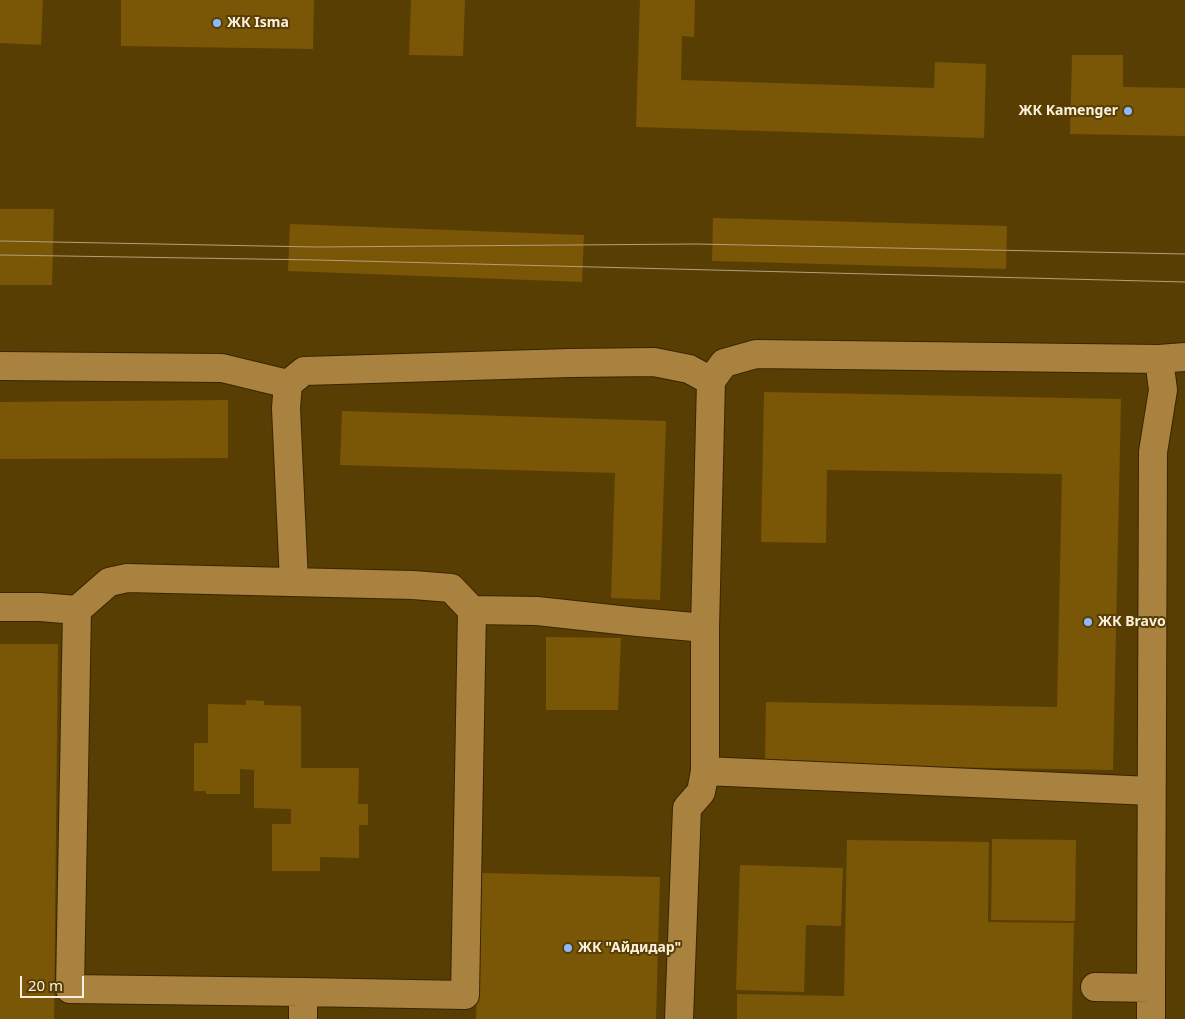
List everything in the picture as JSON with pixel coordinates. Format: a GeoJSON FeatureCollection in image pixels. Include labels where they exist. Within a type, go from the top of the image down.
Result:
{"type":"FeatureCollection","features":[{"type":"Feature","properties":{"kind":"lane"},"geometry":{"type":"LineString","coordinates":[[679,1019],[687,808],[701,792],[704,771],[705,628],[711,381],[724,363],[756,354],[1172,358],[1163,390],[1152,452],[1151,1019]]}},
{"type":"Feature","properties":{"kind":"lane"},"geometry":{"type":"LineString","coordinates":[[294,582],[286,408],[288,384],[304,371],[570,362],[654,362],[689,369],[711,381]]}},
{"type":"Feature","properties":{"kind":"lane"},"geometry":{"type":"LineString","coordinates":[[0,366],[222,368],[288,384]]}},
{"type":"Feature","properties":{"kind":"lane"},"geometry":{"type":"LineString","coordinates":[[0,607],[40,607],[77,610],[109,582],[127,578],[412,585],[451,588],[472,610],[465,995],[70,989],[77,610]]}},
{"type":"Feature","properties":{"kind":"lane"},"geometry":{"type":"LineString","coordinates":[[472,610],[537,610],[705,628]]}},
{"type":"Feature","properties":{"kind":"lane"},"geometry":{"type":"LineString","coordinates":[[704,771],[1151,791]]}},
{"type":"Feature","properties":{"kind":"lane"},"geometry":{"type":"LineString","coordinates":[[1095,987],[1151,988]]}},
{"type":"Feature","properties":{"kind":"lane"},"geometry":{"type":"LineString","coordinates":[[303,992],[303,1019]]}},
{"type":"Feature","properties":{"kind":"building"},"geometry":{"type":"Polygon","coordinates":[[[0,0],[43,0],[41,45],[0,43],[0,0]]]}},
{"type":"Feature","properties":{"kind":"building","name":"ЖК Isma"},"geometry":{"type":"Polygon","coordinates":[[[121,0],[314,0],[313,49],[121,46],[121,0]]]}},
{"type":"Feature","properties":{"kind":"building"},"geometry":{"type":"Polygon","coordinates":[[[411,0],[465,0],[463,56],[409,55],[411,0]]]}},
{"type":"Feature","properties":{"kind":"building"},"geometry":{"type":"Polygon","coordinates":[[[640,0],[695,0],[694,37],[682,36],[681,80],[934,88],[935,62],[986,64],[984,138],[636,127],[640,0]]]}},
{"type":"Feature","properties":{"kind":"building","name":"ЖК Kamenger"},"geometry":{"type":"Polygon","coordinates":[[[1072,55],[1123,55],[1123,87],[1185,88],[1185,136],[1070,134],[1072,55]]]}},
{"type":"Feature","properties":{"kind":"building"},"geometry":{"type":"Polygon","coordinates":[[[0,209],[54,209],[52,285],[0,285],[0,209]]]}},
{"type":"Feature","properties":{"kind":"building"},"geometry":{"type":"Polygon","coordinates":[[[713,218],[1007,226],[1006,269],[712,261],[713,218]]]}},
{"type":"Feature","properties":{"kind":"building"},"geometry":{"type":"Polygon","coordinates":[[[290,224],[584,235],[582,282],[288,271],[290,224]]]}},
{"type":"Feature","properties":{"kind":"building","name":"ЖК Bravo"},"geometry":{"type":"Polygon","coordinates":[[[764,392],[1121,399],[1113,770],[765,764],[766,702],[1057,707],[1062,474],[827,470],[826,543],[761,542],[764,392]]]}},
{"type":"Feature","properties":{"kind":"building"},"geometry":{"type":"Polygon","coordinates":[[[228,400],[228,458],[0,459],[0,402],[228,400]]]}},
{"type":"Feature","properties":{"kind":"building"},"geometry":{"type":"Polygon","coordinates":[[[342,411],[666,421],[660,600],[611,598],[615,473],[340,465],[342,411]]]}},
{"type":"Feature","properties":{"kind":"building"},"geometry":{"type":"Polygon","coordinates":[[[546,637],[621,638],[618,710],[546,710],[546,637]]]}},
{"type":"Feature","properties":{"kind":"building"},"geometry":{"type":"Polygon","coordinates":[[[0,644],[58,644],[54,1019],[0,1019],[0,644]]]}},
{"type":"Feature","properties":{"kind":"building"},"geometry":{"type":"Polygon","coordinates":[[[246,700],[264,701],[264,705],[301,706],[301,768],[359,768],[358,804],[368,804],[368,825],[359,825],[359,858],[320,857],[320,871],[272,871],[272,824],[291,824],[291,809],[254,808],[254,770],[240,769],[240,794],[206,794],[206,791],[194,791],[194,743],[208,743],[208,704],[246,705],[246,700]]]}},
{"type":"Feature","properties":{"kind":"building"},"geometry":{"type":"Polygon","coordinates":[[[992,839],[1076,840],[1075,921],[991,920],[992,839]]]}},
{"type":"Feature","properties":{"kind":"building"},"geometry":{"type":"Polygon","coordinates":[[[847,840],[989,842],[988,922],[1074,923],[1072,1019],[737,1019],[737,994],[844,996],[847,840]]]}},
{"type":"Feature","properties":{"kind":"building"},"geometry":{"type":"Polygon","coordinates":[[[740,865],[843,868],[841,926],[806,925],[804,992],[736,990],[740,865]]]}},
{"type":"Feature","properties":{"kind":"building","name":"ЖК \"Айдидар\""},"geometry":{"type":"Polygon","coordinates":[[[481,873],[660,877],[656,1019],[476,1019],[481,873]]]}},
{"type":"Feature","properties":{"kind":"tram line"},"geometry":{"type":"LineString","coordinates":[[0,241],[316,247],[696,244],[1185,254]]}},
{"type":"Feature","properties":{"kind":"tram line"},"geometry":{"type":"LineString","coordinates":[[0,255],[318,260],[1185,282]]}},
{"type":"Feature","properties":{"kind":"place","name":"ЖК Isma"},"geometry":{"type":"Point","coordinates":[217,23]}},
{"type":"Feature","properties":{"kind":"place","name":"ЖК Kamenger"},"geometry":{"type":"Point","coordinates":[1128,111]}},
{"type":"Feature","properties":{"kind":"place","name":"ЖК Bravo"},"geometry":{"type":"Point","coordinates":[1088,622]}},
{"type":"Feature","properties":{"kind":"place","name":"ЖК \"Айдидар\""},"geometry":{"type":"Point","coordinates":[568,948]}}]}
